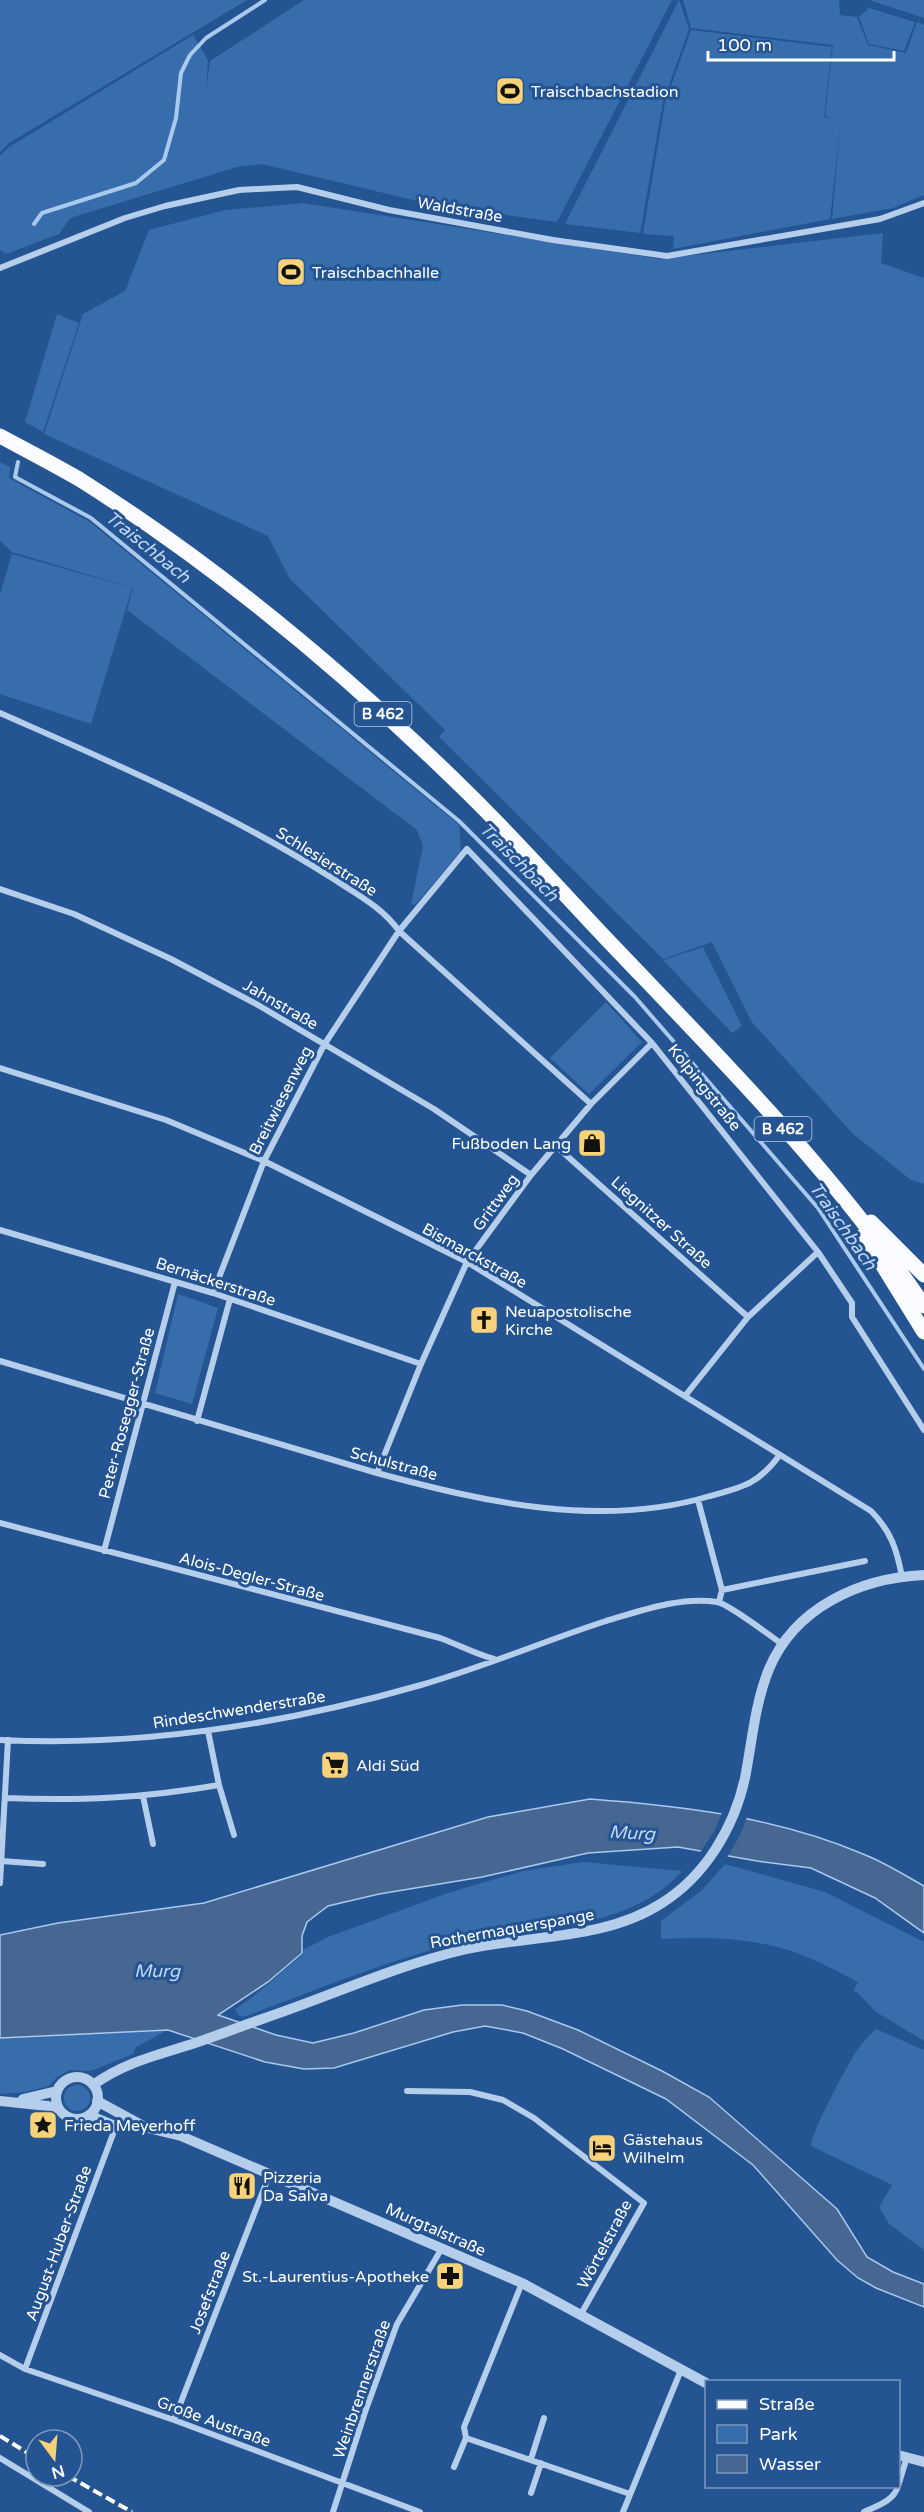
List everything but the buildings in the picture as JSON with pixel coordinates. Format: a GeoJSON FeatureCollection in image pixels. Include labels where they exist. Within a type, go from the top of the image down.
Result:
{"type":"FeatureCollection","features":[{"type":"Feature","properties":{"kind":"main road","name":"B 462"},"geometry":{"type":"LineString","coordinates":[[0,436],[77,478],[157,532],[264,612],[363,694],[477,802],[716,1053],[850,1205],[924,1306]]}},
{"type":"Feature","properties":{"kind":"main road"},"geometry":{"type":"LineString","coordinates":[[850,1205],[880,1228],[924,1275]]}},
{"type":"Feature","properties":{"kind":"main road"},"geometry":{"type":"LineString","coordinates":[[850,1205],[868,1245],[924,1332]]}},
{"type":"Feature","properties":{"kind":"street","name":"Waldstraße"},"geometry":{"type":"LineString","coordinates":[[0,268],[125,218],[165,206],[239,190],[297,188],[412,214],[553,240],[666,256],[880,219],[924,203]]}},
{"type":"Feature","properties":{"kind":"street","name":"Schlesierstraße"},"geometry":{"type":"LineString","coordinates":[[0,713],[120,765],[212,809],[308,863],[387,914],[399,931],[591,1104]]}},
{"type":"Feature","properties":{"kind":"street","name":"Breitwiesenweg"},"geometry":{"type":"LineString","coordinates":[[213,1293],[264,1161],[324,1045],[399,931],[467,849]]}},
{"type":"Feature","properties":{"kind":"street","name":"Kolpingstraße"},"geometry":{"type":"LineString","coordinates":[[467,849],[652,1043],[818,1252],[852,1303],[852,1317],[924,1430]]}},
{"type":"Feature","properties":{"kind":"street","name":"Jahnstraße"},"geometry":{"type":"LineString","coordinates":[[0,889],[74,914],[171,959],[258,1005],[434,1109],[531,1174]]}},
{"type":"Feature","properties":{"kind":"street","name":"Grittweg"},"geometry":{"type":"LineString","coordinates":[[377,1473],[421,1365],[467,1262],[531,1174],[557,1147],[591,1104],[652,1043]]}},
{"type":"Feature","properties":{"kind":"street","name":"Bismarckstraße"},"geometry":{"type":"LineString","coordinates":[[0,1068],[166,1120],[264,1161],[467,1262],[778,1456],[871,1511],[884,1524],[893,1540],[902,1577]]}},
{"type":"Feature","properties":{"kind":"street","name":"Liegnitzer Straße"},"geometry":{"type":"LineString","coordinates":[[557,1147],[748,1317]]}},
{"type":"Feature","properties":{"kind":"street","name":"Bernäckerstraße"},"geometry":{"type":"LineString","coordinates":[[0,1230],[213,1293],[421,1365]]}},
{"type":"Feature","properties":{"kind":"street"},"geometry":{"type":"LineString","coordinates":[[685,1396],[748,1317],[818,1252]]}},
{"type":"Feature","properties":{"kind":"street","name":"Peter-Rosegger-Straße"},"geometry":{"type":"LineString","coordinates":[[104,1551],[175,1282]]}},
{"type":"Feature","properties":{"kind":"street"},"geometry":{"type":"LineString","coordinates":[[197,1421],[230,1299]]}},
{"type":"Feature","properties":{"kind":"street","name":"Schulstraße"},"geometry":{"type":"LineString","coordinates":[[0,1361],[377,1473],[438,1489],[537,1506],[602,1511],[645,1509],[698,1500],[742,1487],[766,1473],[778,1456]]}},
{"type":"Feature","properties":{"kind":"street"},"geometry":{"type":"LineString","coordinates":[[698,1500],[722,1590],[719,1602],[782,1644]]}},
{"type":"Feature","properties":{"kind":"street","name":"Alois-Degler-Straße"},"geometry":{"type":"LineString","coordinates":[[0,1523],[440,1638],[474,1653],[495,1659]]}},
{"type":"Feature","properties":{"kind":"street"},"geometry":{"type":"LineString","coordinates":[[722,1590],[865,1561]]}},
{"type":"Feature","properties":{"kind":"street","name":"Rothermaquerspange"},"geometry":{"type":"LineString","coordinates":[[93,2085],[120,2067],[249,2024],[396,1968],[498,1944],[578,1932],[639,1916],[663,1903],[683,1887],[713,1854],[730,1821],[745,1779],[753,1728],[763,1691],[769,1671],[782,1644],[813,1612],[833,1598],[862,1586],[921,1575]]}},
{"type":"Feature","properties":{"kind":"street","name":"Rindeschwenderstraße"},"geometry":{"type":"LineString","coordinates":[[0,1740],[136,1737],[208,1731],[328,1710],[424,1684],[635,1612],[670,1604],[719,1602]]}},
{"type":"Feature","properties":{"kind":"street"},"geometry":{"type":"LineString","coordinates":[[208,1731],[219,1785],[234,1835]]}},
{"type":"Feature","properties":{"kind":"street"},"geometry":{"type":"LineString","coordinates":[[0,1883],[8,1740]]}},
{"type":"Feature","properties":{"kind":"street"},"geometry":{"type":"LineString","coordinates":[[5,1798],[97,1800],[219,1785]]}},
{"type":"Feature","properties":{"kind":"street"},"geometry":{"type":"LineString","coordinates":[[143,1796],[153,1844]]}},
{"type":"Feature","properties":{"kind":"street"},"geometry":{"type":"LineString","coordinates":[[1,1861],[43,1864]]}},
{"type":"Feature","properties":{"kind":"street","name":"Murgtalstraße"},"geometry":{"type":"LineString","coordinates":[[14,2101],[57,2091],[71,2078],[80,2078],[93,2085]]}},
{"type":"Feature","properties":{"kind":"street"},"geometry":{"type":"LineString","coordinates":[[89,2115],[97,2101],[93,2085]]}},
{"type":"Feature","properties":{"kind":"street"},"geometry":{"type":"LineString","coordinates":[[57,2091],[59,2109]]}},
{"type":"Feature","properties":{"kind":"street","name":"Wörtelstraße"},"geometry":{"type":"LineString","coordinates":[[407,2091],[470,2092],[503,2100],[534,2118],[644,2203],[581,2314]]}},
{"type":"Feature","properties":{"kind":"street","name":"Murgtalstraße"},"geometry":{"type":"LineString","coordinates":[[0,2101],[14,2101],[59,2109],[73,2119],[89,2115],[113,2125],[144,2127],[180,2136],[522,2283],[705,2382]]}},
{"type":"Feature","properties":{"kind":"street","name":"Murgtalstraße"},"geometry":{"type":"LineString","coordinates":[[97,2101],[144,2127]]}},
{"type":"Feature","properties":{"kind":"street","name":"August-Huber-Straße"},"geometry":{"type":"LineString","coordinates":[[25,2369],[113,2134],[113,2125]]}},
{"type":"Feature","properties":{"kind":"street","name":"Josefstraße"},"geometry":{"type":"LineString","coordinates":[[174,2420],[270,2173]]}},
{"type":"Feature","properties":{"kind":"street","name":"Weinbrennerstraße"},"geometry":{"type":"LineString","coordinates":[[333,2512],[364,2412],[397,2324],[442,2248]]}},
{"type":"Feature","properties":{"kind":"street"},"geometry":{"type":"LineString","coordinates":[[454,2467],[466,2438],[464,2427],[522,2283]]}},
{"type":"Feature","properties":{"kind":"street","name":"Große Austraße"},"geometry":{"type":"LineString","coordinates":[[0,2355],[25,2369],[174,2420],[420,2512]]}},
{"type":"Feature","properties":{"kind":"street"},"geometry":{"type":"LineString","coordinates":[[623,2512],[681,2370]]}},
{"type":"Feature","properties":{"kind":"street"},"geometry":{"type":"LineString","coordinates":[[531,2459],[544,2418]]}},
{"type":"Feature","properties":{"kind":"street"},"geometry":{"type":"LineString","coordinates":[[466,2438],[630,2494]]}},
{"type":"Feature","properties":{"kind":"street"},"geometry":{"type":"LineString","coordinates":[[900,2474],[903,2456],[924,2462]]}},
{"type":"Feature","properties":{"kind":"street"},"geometry":{"type":"LineString","coordinates":[[0,2458],[89,2512]]}},
{"type":"Feature","properties":{"kind":"street"},"geometry":{"type":"LineString","coordinates":[[531,2493],[541,2463]]}},
{"type":"Feature","properties":{"kind":"street"},"geometry":{"type":"LineString","coordinates":[[864,2512],[886,2502],[897,2492],[898,2488]]}},
{"type":"Feature","properties":{"kind":"green space"},"geometry":{"type":"Polygon","coordinates":[[[0,0],[247,0],[9,143],[0,152],[0,0]]]}},
{"type":"Feature","properties":{"kind":"green space"},"geometry":{"type":"Polygon","coordinates":[[[304,0],[672,0],[557,222],[434,205],[262,164],[237,167],[70,218],[59,234],[6,254],[0,250],[0,156],[9,147],[193,35],[208,60],[206,92],[210,61],[304,0]]]}},
{"type":"Feature","properties":{"kind":"green space"},"geometry":{"type":"Polygon","coordinates":[[[679,0],[689,29],[663,102],[640,233],[565,224],[679,0]]]}},
{"type":"Feature","properties":{"kind":"green space"},"geometry":{"type":"Polygon","coordinates":[[[683,0],[839,0],[840,15],[857,17],[868,45],[906,53],[917,22],[924,25],[924,195],[893,208],[832,219],[840,128],[830,219],[673,249],[674,236],[643,234],[665,103],[691,30],[832,47],[824,117],[834,118],[825,116],[833,45],[691,28],[683,0]]]}},
{"type":"Feature","properties":{"kind":"green space"},"geometry":{"type":"Polygon","coordinates":[[[869,0],[924,0],[924,18],[869,0]]]}},
{"type":"Feature","properties":{"kind":"green space"},"geometry":{"type":"Polygon","coordinates":[[[869,8],[915,22],[904,51],[869,44],[859,17],[869,8]]]}},
{"type":"Feature","properties":{"kind":"green space"},"geometry":{"type":"Polygon","coordinates":[[[303,203],[660,259],[883,233],[881,263],[924,278],[924,1184],[911,1180],[853,1134],[751,1021],[712,942],[663,959],[439,737],[445,730],[290,579],[268,536],[44,434],[83,314],[125,291],[149,230],[225,210],[303,203]]]}},
{"type":"Feature","properties":{"kind":"green space"},"geometry":{"type":"Polygon","coordinates":[[[57,314],[79,323],[43,432],[25,422],[57,314]]]}},
{"type":"Feature","properties":{"kind":"green space"},"geometry":{"type":"Polygon","coordinates":[[[0,462],[10,467],[9,478],[90,522],[459,825],[461,851],[415,905],[411,904],[423,846],[417,830],[127,610],[133,588],[12,552],[0,541],[0,462]]]}},
{"type":"Feature","properties":{"kind":"green space"},"geometry":{"type":"Polygon","coordinates":[[[12,554],[132,588],[91,724],[0,694],[0,594],[12,554]]]}},
{"type":"Feature","properties":{"kind":"green space"},"geometry":{"type":"Polygon","coordinates":[[[703,947],[742,1026],[732,1033],[663,960],[703,947]]]}},
{"type":"Feature","properties":{"kind":"green space"},"geometry":{"type":"Polygon","coordinates":[[[606,1002],[642,1042],[589,1094],[550,1058],[606,1002]]]}},
{"type":"Feature","properties":{"kind":"green space"},"geometry":{"type":"Polygon","coordinates":[[[178,1294],[218,1308],[192,1404],[155,1393],[178,1294]]]}},
{"type":"Feature","properties":{"kind":"green space"},"geometry":{"type":"Polygon","coordinates":[[[583,1862],[682,1871],[659,1892],[631,1907],[600,1918],[568,1926],[438,1948],[364,1972],[243,2017],[238,2015],[235,2009],[303,1954],[303,1950],[328,1937],[448,1893],[523,1871],[583,1862]]]}},
{"type":"Feature","properties":{"kind":"green space"},"geometry":{"type":"Polygon","coordinates":[[[725,1864],[825,1892],[924,1942],[924,2041],[876,2012],[857,1992],[853,1991],[858,1982],[824,1964],[794,1952],[757,1943],[719,1938],[661,1939],[661,1921],[702,1890],[725,1864]]]}},
{"type":"Feature","properties":{"kind":"green space"},"geometry":{"type":"Polygon","coordinates":[[[876,2029],[924,2050],[924,2250],[889,2224],[879,2207],[892,2185],[811,2146],[824,2112],[848,2065],[860,2046],[876,2029]]]}},
{"type":"Feature","properties":{"kind":"green space"},"geometry":{"type":"Polygon","coordinates":[[[168,2030],[136,2047],[133,2054],[91,2071],[70,2070],[57,2077],[49,2086],[25,2092],[0,2094],[0,2038],[168,2030]]]}},
{"type":"Feature","properties":{"kind":"green space"},"geometry":{"type":"Polygon","coordinates":[[[77,2085],[86,2089],[90,2098],[86,2107],[77,2111],[68,2107],[64,2098],[68,2089],[77,2085]]]}},
{"type":"Feature","properties":{"kind":"water","name":"Murg"},"geometry":{"type":"Polygon","coordinates":[[[590,1799],[660,1805],[729,1815],[797,1831],[863,1854],[924,1886],[924,1933],[875,1898],[811,1868],[678,1847],[588,1853],[482,1877],[379,1894],[328,1906],[307,1922],[302,1936],[302,1953],[268,1982],[218,2015],[276,2035],[313,2043],[354,2033],[424,2010],[462,2005],[502,2005],[527,2011],[578,2030],[709,2097],[837,2209],[867,2257],[893,2272],[924,2284],[924,2307],[876,2288],[858,2278],[837,2260],[753,2165],[666,2099],[563,2049],[523,2033],[485,2026],[453,2032],[334,2068],[304,2069],[265,2062],[168,2030],[0,2038],[0,1935],[58,1923],[204,1903],[488,1817],[590,1799]]]}},
{"type":"Feature","properties":{"kind":"pier"},"geometry":{"type":"Polygon","coordinates":[[[723,1810],[748,1814],[740,1835],[726,1859],[699,1854],[714,1832],[723,1810]]]}},
{"type":"Feature","properties":{"kind":"waterway","name":"Traischbach"},"geometry":{"type":"LineString","coordinates":[[34,224],[42,213],[136,183],[164,160],[176,118],[181,73],[190,55],[206,38],[265,0]]}},
{"type":"Feature","properties":{"kind":"waterway","name":"Traischbach"},"geometry":{"type":"LineString","coordinates":[[18,462],[15,477],[91,518],[459,821],[635,997],[818,1208],[924,1369]]}},
{"type":"Feature","properties":{"kind":"railway"},"geometry":{"type":"LineString","coordinates":[[0,2436],[24,2451]]}},
{"type":"Feature","properties":{"kind":"railway"},"geometry":{"type":"LineString","coordinates":[[84,2485],[132,2512]]}},
{"type":"Feature","properties":{"kind":"place","name":"Traischbachstadion"},"geometry":{"type":"Point","coordinates":[510,91]}},
{"type":"Feature","properties":{"kind":"place","name":"Traischbachhalle"},"geometry":{"type":"Point","coordinates":[291,272]}},
{"type":"Feature","properties":{"kind":"place","name":"Fußboden Lang"},"geometry":{"type":"Point","coordinates":[592,1143]}},
{"type":"Feature","properties":{"kind":"place","name":"Neuapostolische Kirche"},"geometry":{"type":"Point","coordinates":[484,1320]}},
{"type":"Feature","properties":{"kind":"place","name":"Aldi Süd"},"geometry":{"type":"Point","coordinates":[335,1765]}},
{"type":"Feature","properties":{"kind":"place","name":"Frieda Meyerhoff"},"geometry":{"type":"Point","coordinates":[43,2125]}},
{"type":"Feature","properties":{"kind":"place","name":"Gästehaus Wilhelm"},"geometry":{"type":"Point","coordinates":[602,2148]}},
{"type":"Feature","properties":{"kind":"place","name":"Pizzeria Da Salva"},"geometry":{"type":"Point","coordinates":[242,2186]}},
{"type":"Feature","properties":{"kind":"place","name":"St.-Laurentius-Apotheke"},"geometry":{"type":"Point","coordinates":[450,2276]}}]}
